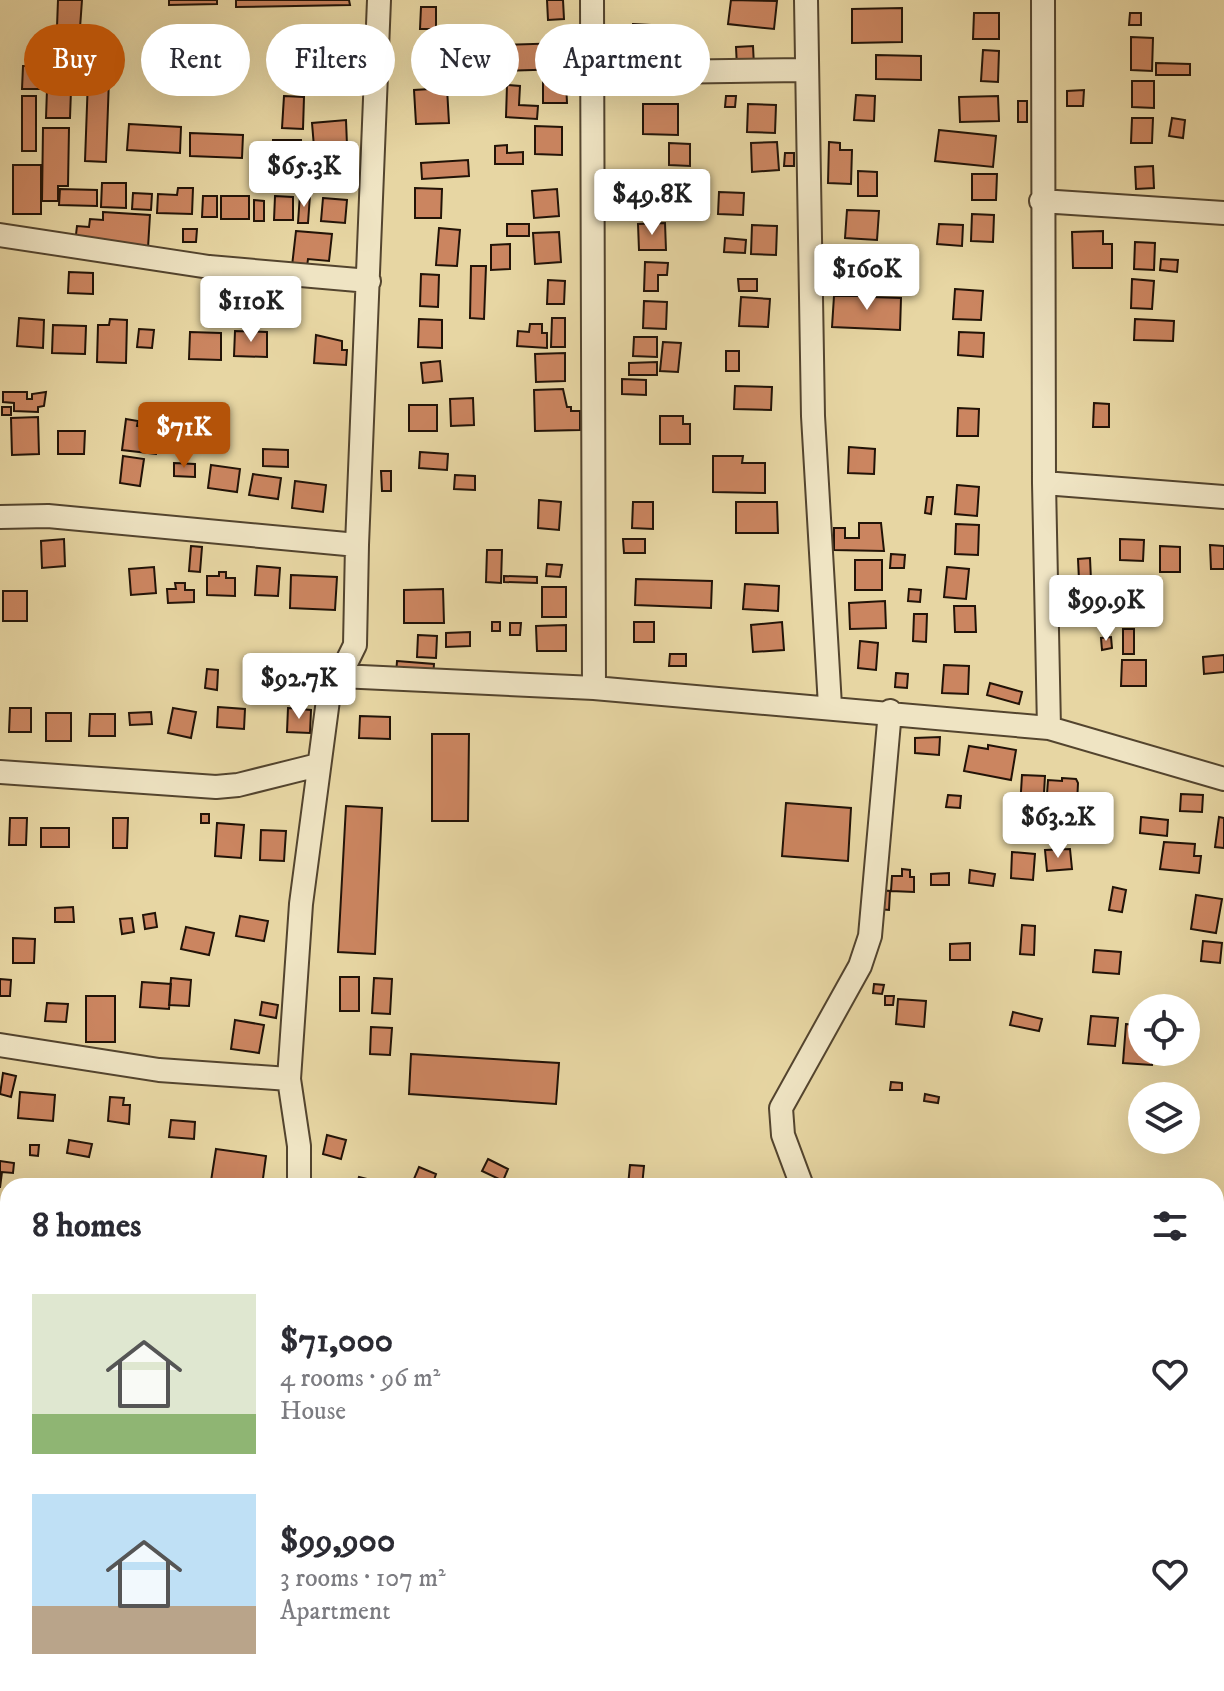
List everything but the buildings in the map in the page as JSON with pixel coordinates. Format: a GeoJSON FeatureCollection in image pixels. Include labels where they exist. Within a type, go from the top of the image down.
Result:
{"type":"FeatureCollection","features":[{"type":"Feature","properties":{"kind":"street"},"geometry":{"type":"LineString","coordinates":[[299,1178],[299,1146],[289,1079],[301,904],[328,700],[355,645],[379,0]]}},
{"type":"Feature","properties":{"kind":"street"},"geometry":{"type":"LineString","coordinates":[[592,0],[592,24]]}},
{"type":"Feature","properties":{"kind":"street"},"geometry":{"type":"LineString","coordinates":[[806,0],[813,416],[830,706]]}},
{"type":"Feature","properties":{"kind":"street"},"geometry":{"type":"LineString","coordinates":[[1043,0],[1041,201],[1049,728]]}},
{"type":"Feature","properties":{"kind":"street"},"geometry":{"type":"LineString","coordinates":[[710,71],[806,70]]}},
{"type":"Feature","properties":{"kind":"street"},"geometry":{"type":"LineString","coordinates":[[593,96],[594,688]]}},
{"type":"Feature","properties":{"kind":"street"},"geometry":{"type":"LineString","coordinates":[[1041,201],[1224,213]]}},
{"type":"Feature","properties":{"kind":"street"},"geometry":{"type":"LineString","coordinates":[[0,235],[209,267],[369,281]]}},
{"type":"Feature","properties":{"kind":"street"},"geometry":{"type":"LineString","coordinates":[[1044,483],[1224,497]]}},
{"type":"Feature","properties":{"kind":"street"},"geometry":{"type":"LineString","coordinates":[[0,517],[48,516],[357,545]]}},
{"type":"Feature","properties":{"kind":"street"},"geometry":{"type":"LineString","coordinates":[[340,676],[594,688],[890,711],[1049,728],[1224,779]]}},
{"type":"Feature","properties":{"kind":"street"},"geometry":{"type":"LineString","coordinates":[[799,1178],[783,1135],[781,1108],[848,990],[870,936],[890,711]]}},
{"type":"Feature","properties":{"kind":"street"},"geometry":{"type":"LineString","coordinates":[[0,772],[216,787],[238,785],[318,765]]}},
{"type":"Feature","properties":{"kind":"street"},"geometry":{"type":"LineString","coordinates":[[0,1045],[159,1070],[289,1079]]}}]}
